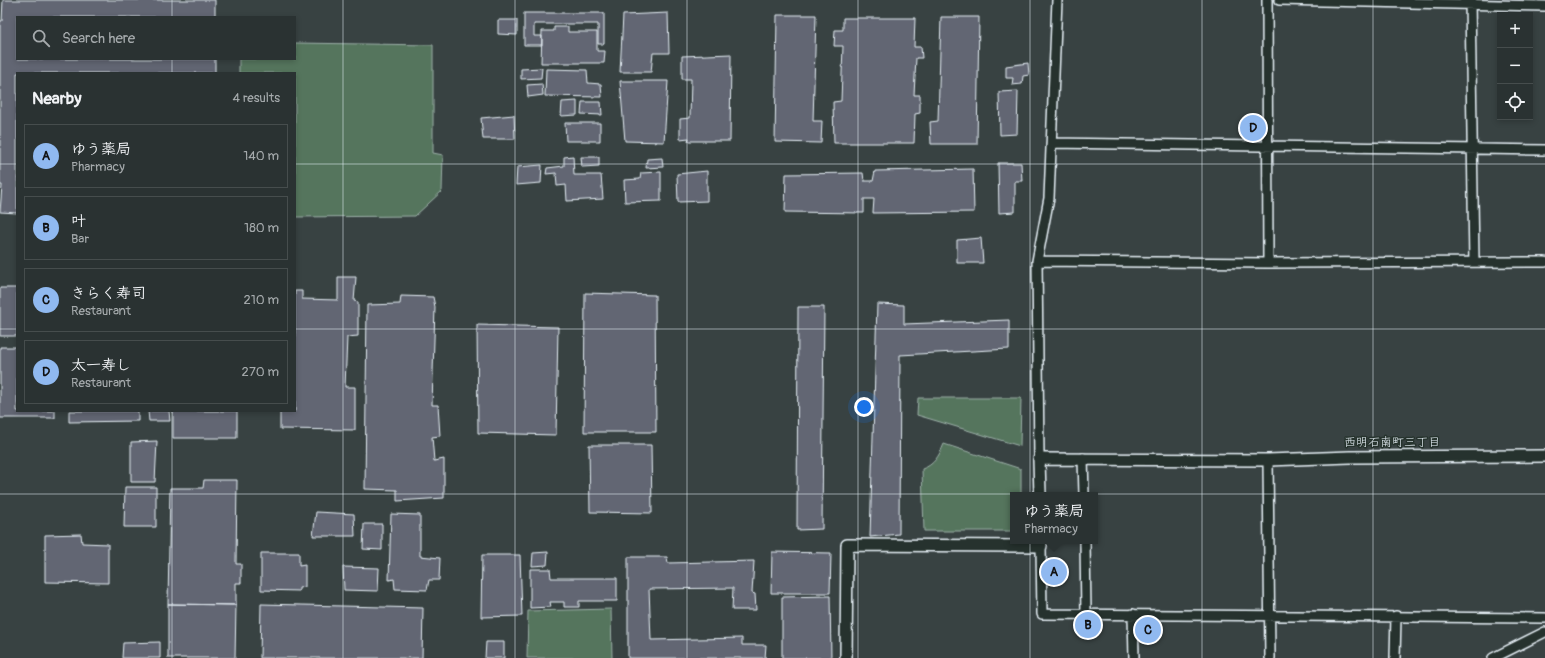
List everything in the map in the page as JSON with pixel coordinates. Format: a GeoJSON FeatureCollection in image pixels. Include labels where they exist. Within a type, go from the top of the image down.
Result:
{"type":"FeatureCollection","features":[{"type":"Feature","properties":{"kind":"street"},"geometry":{"type":"LineString","coordinates":[[1040,492],[1038,261],[1050,198],[1057,0]]}},
{"type":"Feature","properties":{"kind":"street"},"geometry":{"type":"LineString","coordinates":[[1267,0],[1268,263]]}},
{"type":"Feature","properties":{"kind":"street"},"geometry":{"type":"LineString","coordinates":[[1279,0],[1470,2],[1545,6]]}},
{"type":"Feature","properties":{"kind":"street"},"geometry":{"type":"LineString","coordinates":[[1470,2],[1474,262]]}},
{"type":"Feature","properties":{"kind":"street"},"geometry":{"type":"LineString","coordinates":[[1052,143],[1545,150]]}},
{"type":"Feature","properties":{"kind":"street"},"geometry":{"type":"LineString","coordinates":[[1038,261],[1268,263],[1545,262]]}},
{"type":"Feature","properties":{"kind":"street"},"geometry":{"type":"LineString","coordinates":[[1039,459],[1268,460],[1350,457],[1545,456]]}},
{"type":"Feature","properties":{"kind":"street"},"geometry":{"type":"LineString","coordinates":[[1083,458],[1084,492]]}},
{"type":"Feature","properties":{"kind":"street"},"geometry":{"type":"LineString","coordinates":[[1268,460],[1270,658]]}},
{"type":"Feature","properties":{"kind":"street"},"geometry":{"type":"LineString","coordinates":[[846,658],[847,544],[1041,544],[1042,614],[1545,618]]}},
{"type":"Feature","properties":{"kind":"street"},"geometry":{"type":"LineString","coordinates":[[1085,544],[1086,614]]}},
{"type":"Feature","properties":{"kind":"street"},"geometry":{"type":"LineString","coordinates":[[1133,614],[1134,658]]}},
{"type":"Feature","properties":{"kind":"street"},"geometry":{"type":"LineString","coordinates":[[1395,658],[1396,616]]}},
{"type":"Feature","properties":{"kind":"street"},"geometry":{"type":"LineString","coordinates":[[1493,658],[1545,632]]}},
{"type":"Feature","properties":{"kind":"green space"},"geometry":{"type":"Polygon","coordinates":[[[296,43],[433,45],[433,153],[443,155],[442,191],[415,216],[296,217],[296,72],[239,72],[239,60],[296,60],[296,43]]]}},
{"type":"Feature","properties":{"kind":"green space"},"geometry":{"type":"Polygon","coordinates":[[[918,398],[1021,398],[1020,446],[917,415],[918,398]]]}},
{"type":"Feature","properties":{"kind":"green space"},"geometry":{"type":"Polygon","coordinates":[[[944,444],[1021,469],[1021,492],[1010,492],[1010,531],[924,531],[922,469],[936,460],[944,444]]]}},
{"type":"Feature","properties":{"kind":"green space"},"geometry":{"type":"Polygon","coordinates":[[[611,609],[612,658],[527,658],[528,611],[611,609]]]}},
{"type":"Feature","properties":{"kind":"building"},"geometry":{"type":"Polygon","coordinates":[[[3,0],[215,0],[215,16],[16,16],[16,60],[215,60],[215,72],[16,72],[16,213],[0,212],[2,185],[0,185],[0,21],[2,21],[3,0]]]}},
{"type":"Feature","properties":{"kind":"building"},"geometry":{"type":"Polygon","coordinates":[[[524,13],[604,13],[604,44],[598,44],[598,24],[534,24],[534,36],[542,36],[542,45],[524,45],[524,13]]]}},
{"type":"Feature","properties":{"kind":"building"},"geometry":{"type":"Polygon","coordinates":[[[668,13],[669,53],[653,53],[651,72],[620,72],[623,15],[668,13]]]}},
{"type":"Feature","properties":{"kind":"building"},"geometry":{"type":"Polygon","coordinates":[[[777,15],[816,15],[813,121],[822,121],[821,143],[775,142],[777,15]]]}},
{"type":"Feature","properties":{"kind":"building"},"geometry":{"type":"Polygon","coordinates":[[[941,17],[979,17],[977,144],[931,144],[930,122],[938,121],[941,17]]]}},
{"type":"Feature","properties":{"kind":"building"},"geometry":{"type":"Polygon","coordinates":[[[843,18],[915,18],[914,47],[921,47],[922,58],[916,58],[914,95],[920,95],[920,113],[915,114],[914,143],[834,143],[833,102],[841,101],[843,46],[834,46],[835,30],[843,30],[843,18]]]}},
{"type":"Feature","properties":{"kind":"building"},"geometry":{"type":"Polygon","coordinates":[[[498,20],[517,20],[517,35],[498,34],[498,20]]]}},
{"type":"Feature","properties":{"kind":"building"},"geometry":{"type":"Polygon","coordinates":[[[554,27],[568,27],[568,32],[597,32],[597,51],[605,51],[604,63],[541,63],[542,31],[554,31],[554,27]]]}},
{"type":"Feature","properties":{"kind":"building"},"geometry":{"type":"Polygon","coordinates":[[[731,54],[730,141],[688,141],[689,138],[680,139],[680,119],[690,118],[691,79],[682,79],[682,56],[731,54]]]}},
{"type":"Feature","properties":{"kind":"building"},"geometry":{"type":"Polygon","coordinates":[[[1028,63],[1029,75],[1023,76],[1022,84],[1012,85],[1013,78],[1006,78],[1006,66],[1028,63]]]}},
{"type":"Feature","properties":{"kind":"building"},"geometry":{"type":"Polygon","coordinates":[[[542,68],[541,78],[521,79],[521,69],[542,68]]]}},
{"type":"Feature","properties":{"kind":"building"},"geometry":{"type":"Polygon","coordinates":[[[546,69],[587,70],[588,83],[601,84],[602,97],[545,96],[546,69]]]}},
{"type":"Feature","properties":{"kind":"building"},"geometry":{"type":"Polygon","coordinates":[[[620,81],[668,81],[664,142],[625,141],[620,81]]]}},
{"type":"Feature","properties":{"kind":"building"},"geometry":{"type":"Polygon","coordinates":[[[542,84],[543,95],[528,97],[527,85],[542,84]]]}},
{"type":"Feature","properties":{"kind":"building"},"geometry":{"type":"Polygon","coordinates":[[[1018,91],[1017,134],[1000,135],[999,92],[1018,91]]]}},
{"type":"Feature","properties":{"kind":"building"},"geometry":{"type":"Polygon","coordinates":[[[577,101],[577,115],[561,116],[562,102],[577,101]]]}},
{"type":"Feature","properties":{"kind":"building"},"geometry":{"type":"Polygon","coordinates":[[[582,102],[601,102],[602,115],[581,114],[582,102]]]}},
{"type":"Feature","properties":{"kind":"building"},"geometry":{"type":"Polygon","coordinates":[[[514,115],[515,139],[483,139],[481,118],[514,115]]]}},
{"type":"Feature","properties":{"kind":"building"},"geometry":{"type":"Polygon","coordinates":[[[565,123],[600,123],[600,141],[566,141],[565,123]]]}},
{"type":"Feature","properties":{"kind":"building"},"geometry":{"type":"Polygon","coordinates":[[[573,156],[574,175],[601,175],[603,199],[567,201],[566,185],[557,186],[556,173],[546,174],[547,168],[564,166],[564,157],[573,156]]]}},
{"type":"Feature","properties":{"kind":"building"},"geometry":{"type":"Polygon","coordinates":[[[581,157],[599,157],[599,166],[582,167],[581,157]]]}},
{"type":"Feature","properties":{"kind":"building"},"geometry":{"type":"Polygon","coordinates":[[[662,158],[663,167],[646,168],[647,159],[662,158]]]}},
{"type":"Feature","properties":{"kind":"building"},"geometry":{"type":"Polygon","coordinates":[[[998,163],[1021,163],[1022,181],[1015,181],[1015,212],[999,213],[998,163]]]}},
{"type":"Feature","properties":{"kind":"building"},"geometry":{"type":"Polygon","coordinates":[[[542,165],[541,183],[516,185],[517,167],[542,165]]]}},
{"type":"Feature","properties":{"kind":"building"},"geometry":{"type":"Polygon","coordinates":[[[973,169],[974,212],[873,213],[874,199],[864,199],[864,213],[785,212],[786,174],[863,173],[864,181],[873,181],[875,171],[973,169]]]}},
{"type":"Feature","properties":{"kind":"building"},"geometry":{"type":"Polygon","coordinates":[[[707,171],[707,201],[678,202],[677,174],[707,171]]]}},
{"type":"Feature","properties":{"kind":"building"},"geometry":{"type":"Polygon","coordinates":[[[661,172],[661,201],[625,202],[624,180],[640,179],[641,173],[661,172]]]}},
{"type":"Feature","properties":{"kind":"building"},"geometry":{"type":"Polygon","coordinates":[[[981,238],[983,263],[957,263],[957,240],[981,238]]]}},
{"type":"Feature","properties":{"kind":"building"},"geometry":{"type":"Polygon","coordinates":[[[338,277],[356,277],[354,301],[358,302],[358,336],[347,337],[345,387],[355,387],[355,430],[280,429],[280,412],[296,412],[296,291],[302,291],[302,299],[338,300],[338,277]]]}},
{"type":"Feature","properties":{"kind":"building"},"geometry":{"type":"Polygon","coordinates":[[[0,288],[16,288],[16,336],[0,336],[0,288]]]}},
{"type":"Feature","properties":{"kind":"building"},"geometry":{"type":"Polygon","coordinates":[[[585,293],[655,295],[656,432],[584,432],[585,293]]]}},
{"type":"Feature","properties":{"kind":"building"},"geometry":{"type":"Polygon","coordinates":[[[401,296],[433,297],[435,307],[432,405],[438,405],[440,436],[432,437],[434,461],[444,459],[444,498],[397,501],[397,490],[365,489],[367,305],[400,304],[401,296]]]}},
{"type":"Feature","properties":{"kind":"building"},"geometry":{"type":"Polygon","coordinates":[[[877,304],[904,305],[904,324],[1009,320],[1009,349],[900,355],[899,534],[870,537],[877,304]]]}},
{"type":"Feature","properties":{"kind":"building"},"geometry":{"type":"Polygon","coordinates":[[[798,307],[824,307],[822,529],[797,530],[798,307]]]}},
{"type":"Feature","properties":{"kind":"building"},"geometry":{"type":"Polygon","coordinates":[[[477,325],[558,327],[556,435],[478,433],[477,325]]]}},
{"type":"Feature","properties":{"kind":"building"},"geometry":{"type":"Polygon","coordinates":[[[0,347],[16,347],[16,412],[55,412],[55,418],[0,418],[0,347]]]}},
{"type":"Feature","properties":{"kind":"building"},"geometry":{"type":"Polygon","coordinates":[[[69,412],[138,412],[138,421],[69,422],[69,412]]]}},
{"type":"Feature","properties":{"kind":"building"},"geometry":{"type":"Polygon","coordinates":[[[148,412],[169,412],[170,421],[149,421],[148,412]]]}},
{"type":"Feature","properties":{"kind":"building"},"geometry":{"type":"Polygon","coordinates":[[[173,412],[237,412],[237,438],[173,438],[173,412]]]}},
{"type":"Feature","properties":{"kind":"building"},"geometry":{"type":"Polygon","coordinates":[[[157,441],[155,482],[131,482],[131,442],[157,441]]]}},
{"type":"Feature","properties":{"kind":"building"},"geometry":{"type":"Polygon","coordinates":[[[589,445],[651,445],[652,513],[590,512],[589,445]]]}},
{"type":"Feature","properties":{"kind":"building"},"geometry":{"type":"Polygon","coordinates":[[[204,480],[237,480],[236,564],[241,564],[241,583],[236,583],[236,605],[168,604],[170,488],[203,488],[204,480]]]}},
{"type":"Feature","properties":{"kind":"building"},"geometry":{"type":"Polygon","coordinates":[[[125,487],[156,487],[156,527],[124,527],[125,487]]]}},
{"type":"Feature","properties":{"kind":"building"},"geometry":{"type":"Polygon","coordinates":[[[316,512],[354,514],[355,536],[313,536],[316,512]]]}},
{"type":"Feature","properties":{"kind":"building"},"geometry":{"type":"Polygon","coordinates":[[[391,514],[420,515],[420,556],[440,558],[439,580],[429,580],[427,590],[395,589],[394,579],[389,580],[391,514]]]}},
{"type":"Feature","properties":{"kind":"building"},"geometry":{"type":"Polygon","coordinates":[[[364,524],[382,524],[382,550],[363,549],[364,524]]]}},
{"type":"Feature","properties":{"kind":"building"},"geometry":{"type":"Polygon","coordinates":[[[81,534],[82,543],[108,544],[108,583],[45,582],[45,535],[81,534]]]}},
{"type":"Feature","properties":{"kind":"building"},"geometry":{"type":"Polygon","coordinates":[[[548,552],[547,565],[532,566],[533,553],[548,552]]]}},
{"type":"Feature","properties":{"kind":"building"},"geometry":{"type":"Polygon","coordinates":[[[772,552],[831,553],[830,593],[771,593],[772,552]]]}},
{"type":"Feature","properties":{"kind":"building"},"geometry":{"type":"Polygon","coordinates":[[[261,553],[299,553],[299,566],[305,565],[305,587],[299,588],[299,591],[261,590],[261,553]]]}},
{"type":"Feature","properties":{"kind":"building"},"geometry":{"type":"Polygon","coordinates":[[[482,555],[520,555],[522,616],[481,617],[482,555]]]}},
{"type":"Feature","properties":{"kind":"building"},"geometry":{"type":"Polygon","coordinates":[[[628,557],[667,557],[668,563],[754,561],[752,593],[755,594],[756,610],[732,610],[733,588],[649,589],[651,640],[742,638],[742,645],[766,645],[765,658],[628,658],[628,557]]]}},
{"type":"Feature","properties":{"kind":"building"},"geometry":{"type":"Polygon","coordinates":[[[343,567],[379,568],[378,591],[344,590],[343,567]]]}},
{"type":"Feature","properties":{"kind":"building"},"geometry":{"type":"Polygon","coordinates":[[[530,569],[550,569],[551,578],[617,578],[617,601],[579,601],[579,607],[564,607],[564,602],[550,602],[551,607],[530,608],[530,569]]]}},
{"type":"Feature","properties":{"kind":"building"},"geometry":{"type":"Polygon","coordinates":[[[830,596],[831,658],[782,658],[782,597],[830,596]]]}},
{"type":"Feature","properties":{"kind":"building"},"geometry":{"type":"Polygon","coordinates":[[[168,604],[236,605],[235,658],[168,658],[168,604]]]}},
{"type":"Feature","properties":{"kind":"building"},"geometry":{"type":"Polygon","coordinates":[[[261,604],[423,608],[422,658],[260,658],[261,604]]]}},
{"type":"Feature","properties":{"kind":"building"},"geometry":{"type":"Polygon","coordinates":[[[160,642],[160,658],[122,658],[123,643],[160,642]]]}},
{"type":"Feature","properties":{"kind":"building"},"geometry":{"type":"Polygon","coordinates":[[[486,642],[504,642],[504,658],[485,658],[486,642]]]}},
{"type":"Feature","properties":{"kind":"place","name":"太一寿し"},"geometry":{"type":"Point","coordinates":[1253,128]}},
{"type":"Feature","properties":{"kind":"place","name":"ゆう薬局"},"geometry":{"type":"Point","coordinates":[1054,572]}},
{"type":"Feature","properties":{"kind":"place","name":"叶"},"geometry":{"type":"Point","coordinates":[1088,625]}},
{"type":"Feature","properties":{"kind":"place","name":"きらく寿司"},"geometry":{"type":"Point","coordinates":[1148,630]}},
{"type":"Feature","properties":{"kind":"district","name":"西明石南町三丁目"},"geometry":{"type":"Point","coordinates":[1392,442]}}]}
